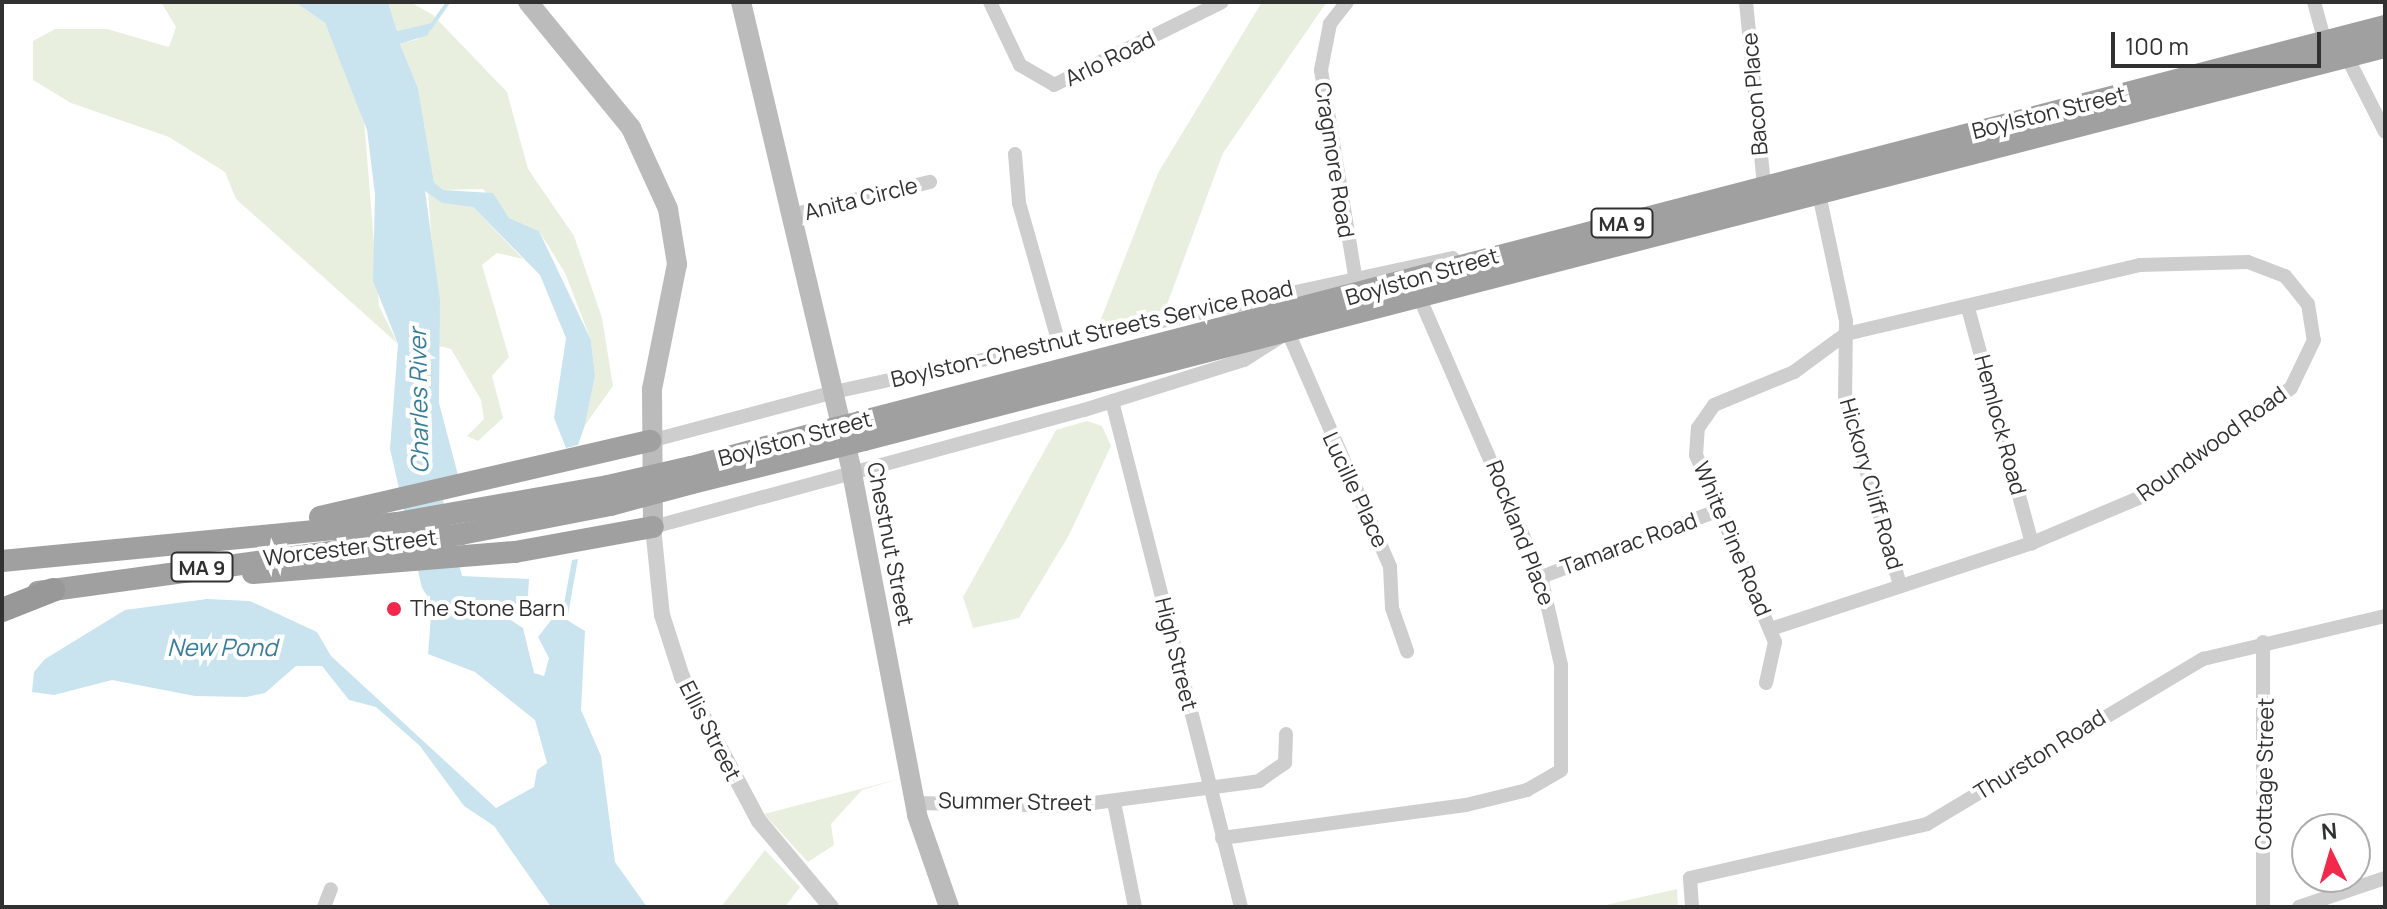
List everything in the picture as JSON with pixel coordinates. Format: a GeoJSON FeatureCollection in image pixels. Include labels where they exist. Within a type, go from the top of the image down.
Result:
{"type":"FeatureCollection","features":[{"type":"Feature","properties":{"kind":"highway","name":"Boylston Street"},"geometry":{"type":"LineString","coordinates":[[862,431],[1538,245],[2385,26]]}},
{"type":"Feature","properties":{"kind":"highway","name":"Boylston Street"},"geometry":{"type":"LineString","coordinates":[[459,525],[609,496],[862,431],[1288,332],[2385,47]]}},
{"type":"Feature","properties":{"kind":"highway"},"geometry":{"type":"LineString","coordinates":[[650,441],[450,490],[400,533],[467,557],[653,527]]}},
{"type":"Feature","properties":{"kind":"highway","name":"Worcester Street"},"geometry":{"type":"LineString","coordinates":[[2,561],[400,533],[459,525]]}},
{"type":"Feature","properties":{"kind":"highway","name":"MA 9"},"geometry":{"type":"LineString","coordinates":[[2,598],[400,533]]}},
{"type":"Feature","properties":{"kind":"highway"},"geometry":{"type":"LineString","coordinates":[[2,610],[53,590]]}},
{"type":"Feature","properties":{"kind":"main road"},"geometry":{"type":"LineString","coordinates":[[528,2],[631,128],[668,209],[676,278],[652,389],[653,527]]}},
{"type":"Feature","properties":{"kind":"main road","name":"Chestnut Street"},"geometry":{"type":"LineString","coordinates":[[741,2],[852,473],[915,803],[949,907]]}},
{"type":"Feature","properties":{"kind":"street","name":"Arlo Road"},"geometry":{"type":"LineString","coordinates":[[990,2],[1020,65],[1054,85],[1222,2]]}},
{"type":"Feature","properties":{"kind":"street","name":"Bacon Place"},"geometry":{"type":"LineString","coordinates":[[1746,2],[1764,186]]}},
{"type":"Feature","properties":{"kind":"street"},"geometry":{"type":"LineString","coordinates":[[2314,2],[2325,42]]}},
{"type":"Feature","properties":{"kind":"street","name":"Cragmore Road"},"geometry":{"type":"LineString","coordinates":[[1343,4],[1330,24],[1321,70],[1355,276]]}},
{"type":"Feature","properties":{"kind":"street"},"geometry":{"type":"LineString","coordinates":[[2347,57],[2385,132]]}},
{"type":"Feature","properties":{"kind":"street"},"geometry":{"type":"LineString","coordinates":[[1015,154],[1019,203],[1059,343]]}},
{"type":"Feature","properties":{"kind":"street","name":"Anita Circle"},"geometry":{"type":"LineString","coordinates":[[791,215],[930,182]]}},
{"type":"Feature","properties":{"kind":"street","name":"Hickory Cliff Road"},"geometry":{"type":"LineString","coordinates":[[1819,194],[1846,334],[1845,398],[1900,585]]}},
{"type":"Feature","properties":{"kind":"street","name":"Boylston-Chestnut Streets Service Road"},"geometry":{"type":"LineString","coordinates":[[650,441],[834,392],[1355,276],[1538,245]]}},
{"type":"Feature","properties":{"kind":"street","name":"Roundwood Road"},"geometry":{"type":"LineString","coordinates":[[1771,629],[2032,543],[2141,497],[2291,388],[2309,358],[2314,321],[2285,276],[2226,259],[2140,265],[1968,308],[1846,334]]}},
{"type":"Feature","properties":{"kind":"street","name":"Rockland Place"},"geometry":{"type":"LineString","coordinates":[[1222,838],[1429,812],[1554,778],[1564,759],[1565,717],[1558,637],[1541,577],[1419,297]]}},
{"type":"Feature","properties":{"kind":"street","name":"Hemlock Road"},"geometry":{"type":"LineString","coordinates":[[1968,308],[2032,543]]}},
{"type":"Feature","properties":{"kind":"street","name":"Boylston-Chestnut Streets Service Road"},"geometry":{"type":"LineString","coordinates":[[653,527],[1112,401],[1244,360],[1288,332]]}},
{"type":"Feature","properties":{"kind":"street","name":"Lucille Place"},"geometry":{"type":"LineString","coordinates":[[1288,332],[1390,567],[1394,621],[1407,651]]}},
{"type":"Feature","properties":{"kind":"street","name":"White Pine Road"},"geometry":{"type":"LineString","coordinates":[[1766,683],[1775,655],[1771,629],[1717,511],[1696,455],[1705,415],[1803,368],[1846,334]]}},
{"type":"Feature","properties":{"kind":"street","name":"High Street"},"geometry":{"type":"LineString","coordinates":[[1112,401],[1241,907]]}},
{"type":"Feature","properties":{"kind":"street","name":"Tamarac Road"},"geometry":{"type":"LineString","coordinates":[[1541,577],[1717,511]]}},
{"type":"Feature","properties":{"kind":"street","name":"Ellis Street"},"geometry":{"type":"LineString","coordinates":[[653,527],[659,603],[682,677],[759,821],[831,907]]}},
{"type":"Feature","properties":{"kind":"street","name":"Thurston Road"},"geometry":{"type":"LineString","coordinates":[[1692,907],[1690,878],[1919,828],[2181,669],[2263,642],[2385,616]]}},
{"type":"Feature","properties":{"kind":"street","name":"Cottage Street"},"geometry":{"type":"LineString","coordinates":[[2263,642],[2263,907]]}},
{"type":"Feature","properties":{"kind":"street","name":"Summer Street"},"geometry":{"type":"LineString","coordinates":[[915,803],[1114,802],[1210,788],[1279,770],[1286,734]]}},
{"type":"Feature","properties":{"kind":"street"},"geometry":{"type":"LineString","coordinates":[[1114,802],[1135,907]]}},
{"type":"Feature","properties":{"kind":"street"},"geometry":{"type":"LineString","coordinates":[[2299,907],[2385,878]]}},
{"type":"Feature","properties":{"kind":"street"},"geometry":{"type":"LineString","coordinates":[[324,907],[331,889]]}},
{"type":"Feature","properties":{"kind":"green space"},"geometry":{"type":"Polygon","coordinates":[[[161,2],[295,2],[325,23],[364,119],[379,306],[398,344],[236,199],[225,172],[169,137],[71,103],[33,80],[33,41],[55,29],[107,29],[169,47],[176,27],[161,2]]]}},
{"type":"Feature","properties":{"kind":"green space"},"geometry":{"type":"Polygon","coordinates":[[[388,2],[412,3],[433,15],[507,92],[528,169],[574,236],[602,318],[613,386],[585,425],[595,376],[591,340],[565,273],[539,231],[509,218],[483,189],[443,190],[434,182],[418,88],[400,44],[418,39],[431,24],[397,31],[388,2]]]}},
{"type":"Feature","properties":{"kind":"green space"},"geometry":{"type":"Polygon","coordinates":[[[1262,2],[1326,3],[1223,153],[1165,310],[1099,324],[1158,173],[1262,2]]]}},
{"type":"Feature","properties":{"kind":"green space"},"geometry":{"type":"Polygon","coordinates":[[[428,190],[473,207],[523,259],[497,253],[482,265],[509,357],[492,376],[503,418],[478,441],[467,436],[484,419],[481,400],[451,349],[439,346],[428,190]]]}},
{"type":"Feature","properties":{"kind":"green space"},"geometry":{"type":"Polygon","coordinates":[[[1087,421],[1102,426],[1111,446],[1069,535],[1019,618],[973,628],[963,597],[1056,430],[1087,421]]]}},
{"type":"Feature","properties":{"kind":"green space"},"geometry":{"type":"Polygon","coordinates":[[[899,779],[862,790],[831,824],[834,845],[808,862],[764,814],[899,779]]]}},
{"type":"Feature","properties":{"kind":"green space"},"geometry":{"type":"Polygon","coordinates":[[[765,850],[800,887],[785,907],[721,907],[765,850]]]}},
{"type":"Feature","properties":{"kind":"green space"},"geometry":{"type":"Polygon","coordinates":[[[1677,889],[1678,907],[1597,907],[1677,889]]]}},
{"type":"Feature","properties":{"kind":"water"},"geometry":{"type":"Polygon","coordinates":[[[295,2],[388,2],[397,31],[432,23],[428,35],[400,44],[418,88],[434,182],[443,190],[493,193],[509,218],[539,231],[591,340],[595,376],[585,425],[578,445],[566,448],[554,418],[566,338],[540,275],[473,207],[442,203],[425,191],[440,300],[439,403],[458,475],[438,480],[462,576],[529,579],[528,596],[509,619],[523,628],[534,673],[544,676],[549,658],[538,637],[552,619],[561,620],[572,560],[578,559],[567,620],[585,631],[581,710],[601,756],[615,862],[647,907],[551,907],[494,826],[464,806],[420,746],[376,707],[349,700],[322,666],[296,666],[265,693],[246,697],[195,696],[112,680],[54,695],[32,692],[34,672],[45,659],[125,610],[207,599],[250,601],[317,632],[331,656],[496,808],[534,787],[537,770],[547,763],[535,720],[475,672],[428,654],[432,603],[422,588],[390,449],[398,344],[373,281],[375,194],[367,130],[325,23],[295,2]]]}},
{"type":"Feature","properties":{"kind":"waterway"},"geometry":{"type":"LineString","coordinates":[[430,28],[448,2]]}},
{"type":"Feature","properties":{"kind":"place","name":"The Stone Barn"},"geometry":{"type":"Point","coordinates":[394,609]}},
{"type":"Feature","properties":{"kind":"water label","name":"Charles River"},"geometry":{"type":"Point","coordinates":[418,401]}},
{"type":"Feature","properties":{"kind":"water label","name":"New Pond"},"geometry":{"type":"Point","coordinates":[222,647]}}]}
